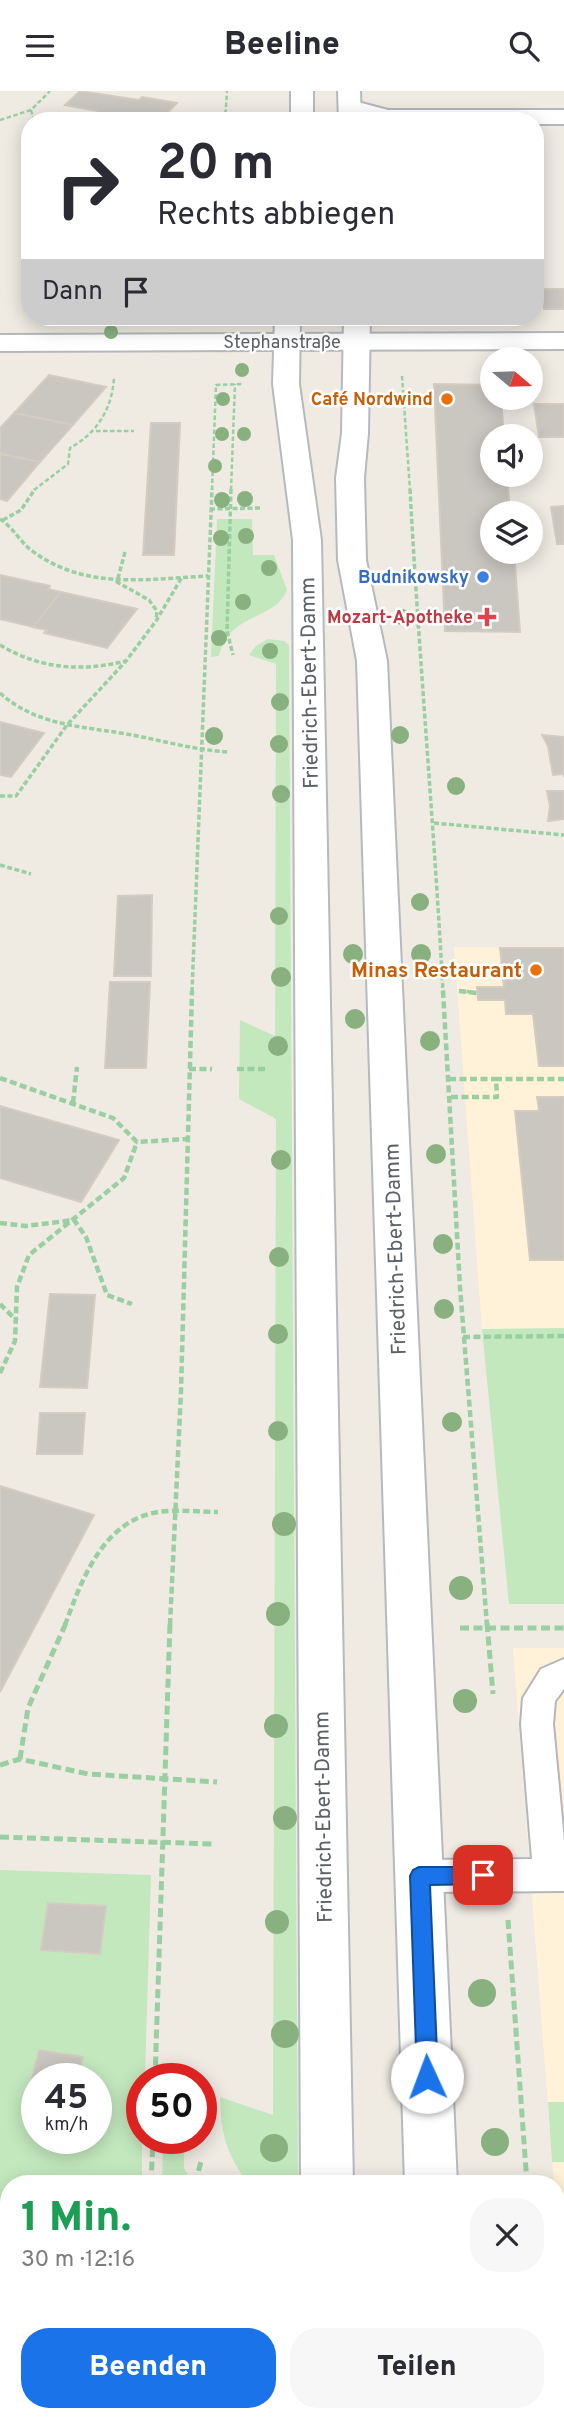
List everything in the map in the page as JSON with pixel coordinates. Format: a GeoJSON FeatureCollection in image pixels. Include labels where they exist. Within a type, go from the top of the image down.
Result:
{"type":"FeatureCollection","features":[{"type":"Feature","properties":{"kind":"main road"},"geometry":{"type":"LineString","coordinates":[[302,91],[302,112]]}},
{"type":"Feature","properties":{"kind":"main road"},"geometry":{"type":"LineString","coordinates":[[350,106],[370,112]]}},
{"type":"Feature","properties":{"kind":"main road"},"geometry":{"type":"LineString","coordinates":[[544,117],[564,117]]}},
{"type":"Feature","properties":{"kind":"main road","name":"Stephanstraße"},"geometry":{"type":"LineString","coordinates":[[0,342],[108,342],[286,329],[357,329],[564,341]]}},
{"type":"Feature","properties":{"kind":"main road","name":"Friedrich-Ebert-Damm"},"geometry":{"type":"LineString","coordinates":[[286,329],[286,384],[291,436],[307,540],[327,2175]]}},
{"type":"Feature","properties":{"kind":"main road","name":"Friedrich-Ebert-Damm"},"geometry":{"type":"LineString","coordinates":[[357,329],[355,433],[350,478],[352,561],[372,661],[431,2175]]}},
{"type":"Feature","properties":{"kind":"lane"},"geometry":{"type":"LineString","coordinates":[[419,1876],[557,1875],[537,1724],[539,1697],[552,1679],[564,1673]]}},
{"type":"Feature","properties":{"kind":"path"},"geometry":{"type":"LineString","coordinates":[[25,112],[31,110],[50,91]]}},
{"type":"Feature","properties":{"kind":"path"},"geometry":{"type":"LineString","coordinates":[[226,112],[227,91]]}},
{"type":"Feature","properties":{"kind":"path"},"geometry":{"type":"LineString","coordinates":[[0,120],[21,113]]}},
{"type":"Feature","properties":{"kind":"path"},"geometry":{"type":"LineString","coordinates":[[108,342],[115,390],[95,431],[70,449],[68,464],[36,487],[28,503],[2,519],[32,552],[71,574],[98,582],[208,576]]}},
{"type":"Feature","properties":{"kind":"path"},"geometry":{"type":"LineString","coordinates":[[401,367],[434,823],[463,1337],[493,1696]]}},
{"type":"Feature","properties":{"kind":"path"},"geometry":{"type":"LineString","coordinates":[[156,2063],[210,509],[216,385],[235,384],[227,631],[233,655]]}},
{"type":"Feature","properties":{"kind":"path"},"geometry":{"type":"LineString","coordinates":[[95,431],[134,431]]}},
{"type":"Feature","properties":{"kind":"path"},"geometry":{"type":"LineString","coordinates":[[210,509],[261,508]]}},
{"type":"Feature","properties":{"kind":"path"},"geometry":{"type":"LineString","coordinates":[[117,582],[125,552]]}},
{"type":"Feature","properties":{"kind":"path"},"geometry":{"type":"LineString","coordinates":[[0,796],[16,796],[67,726],[126,661],[156,621],[182,577]]}},
{"type":"Feature","properties":{"kind":"path"},"geometry":{"type":"LineString","coordinates":[[117,582],[149,600],[157,611],[156,621]]}},
{"type":"Feature","properties":{"kind":"path"},"geometry":{"type":"LineString","coordinates":[[0,645],[36,662],[59,666],[87,669],[126,661]]}},
{"type":"Feature","properties":{"kind":"path"},"geometry":{"type":"LineString","coordinates":[[0,693],[11,705],[37,717],[67,726],[130,735],[202,751],[228,753]]}},
{"type":"Feature","properties":{"kind":"path"},"geometry":{"type":"LineString","coordinates":[[434,823],[564,835]]}},
{"type":"Feature","properties":{"kind":"path"},"geometry":{"type":"LineString","coordinates":[[0,865],[31,874]]}},
{"type":"Feature","properties":{"kind":"path"},"geometry":{"type":"LineString","coordinates":[[459,991],[477,993]]}},
{"type":"Feature","properties":{"kind":"path"},"geometry":{"type":"LineString","coordinates":[[73,1103],[78,1067]]}},
{"type":"Feature","properties":{"kind":"path"},"geometry":{"type":"LineString","coordinates":[[189,1069],[212,1069]]}},
{"type":"Feature","properties":{"kind":"path"},"geometry":{"type":"LineString","coordinates":[[237,1069],[276,1069]]}},
{"type":"Feature","properties":{"kind":"path"},"geometry":{"type":"LineString","coordinates":[[0,1078],[7,1083],[113,1118],[137,1142],[186,1139]]}},
{"type":"Feature","properties":{"kind":"path"},"geometry":{"type":"LineString","coordinates":[[449,1079],[564,1079]]}},
{"type":"Feature","properties":{"kind":"path"},"geometry":{"type":"LineString","coordinates":[[451,1097],[497,1097],[496,1079]]}},
{"type":"Feature","properties":{"kind":"path"},"geometry":{"type":"LineString","coordinates":[[0,1373],[15,1341],[17,1287],[29,1255],[124,1178],[137,1142]]}},
{"type":"Feature","properties":{"kind":"path"},"geometry":{"type":"LineString","coordinates":[[0,1223],[26,1226],[74,1220]]}},
{"type":"Feature","properties":{"kind":"path"},"geometry":{"type":"LineString","coordinates":[[74,1220],[86,1237],[107,1296],[132,1304]]}},
{"type":"Feature","properties":{"kind":"path"},"geometry":{"type":"LineString","coordinates":[[0,1304],[16,1321]]}},
{"type":"Feature","properties":{"kind":"path"},"geometry":{"type":"LineString","coordinates":[[463,1337],[564,1336]]}},
{"type":"Feature","properties":{"kind":"path"},"geometry":{"type":"LineString","coordinates":[[20,1759],[30,1702],[59,1642],[89,1567],[120,1530],[138,1518],[155,1513],[218,1513]]}},
{"type":"Feature","properties":{"kind":"path"},"geometry":{"type":"LineString","coordinates":[[410,1628],[564,1628]]}},
{"type":"Feature","properties":{"kind":"path"},"geometry":{"type":"LineString","coordinates":[[0,1765],[20,1759],[88,1774],[217,1782]]}},
{"type":"Feature","properties":{"kind":"path"},"geometry":{"type":"LineString","coordinates":[[0,1837],[213,1844]]}},
{"type":"Feature","properties":{"kind":"path"},"geometry":{"type":"LineString","coordinates":[[505,1875],[526,2175]]}},
{"type":"Feature","properties":{"kind":"path"},"geometry":{"type":"LineString","coordinates":[[151,2175],[152,2154]]}},
{"type":"Feature","properties":{"kind":"path"},"geometry":{"type":"LineString","coordinates":[[197,2175],[202,2158]]}},
{"type":"Feature","properties":{"kind":"shaded area"},"geometry":{"type":"Polygon","coordinates":[[[454,947],[564,947],[564,1328],[482,1329],[454,947]]]}},
{"type":"Feature","properties":{"kind":"shaded area"},"geometry":{"type":"Polygon","coordinates":[[[513,1648],[564,1648],[564,2175],[553,2175],[513,1648]]]}},
{"type":"Feature","properties":{"kind":"green space"},"geometry":{"type":"Polygon","coordinates":[[[217,519],[252,519],[253,555],[274,555],[287,590],[273,607],[232,631],[219,656],[211,657],[217,519]]]}},
{"type":"Feature","properties":{"kind":"green space"},"geometry":{"type":"Polygon","coordinates":[[[268,639],[284,641],[289,645],[298,2175],[243,2175],[226,2143],[220,2097],[273,2115],[276,1119],[239,1099],[240,1020],[275,1036],[276,664],[249,655],[256,646],[268,639]]]}},
{"type":"Feature","properties":{"kind":"green space"},"geometry":{"type":"Polygon","coordinates":[[[564,1328],[564,1604],[509,1604],[482,1329],[564,1328]]]}},
{"type":"Feature","properties":{"kind":"green space"},"geometry":{"type":"Polygon","coordinates":[[[0,1870],[151,1875],[145,2063],[126,2063],[126,2154],[142,2154],[142,2175],[0,2175],[0,1870]]]}},
{"type":"Feature","properties":{"kind":"green space"},"geometry":{"type":"Polygon","coordinates":[[[548,2102],[564,2102],[564,2162],[552,2162],[548,2102]]]}},
{"type":"Feature","properties":{"kind":"green space"},"geometry":{"type":"Polygon","coordinates":[[[163,2154],[184,2154],[184,2168],[188,2175],[162,2175],[163,2154]]]}},
{"type":"Feature","properties":{"kind":"building"},"geometry":{"type":"Polygon","coordinates":[[[80,91],[177,103],[168,112],[97,112],[65,105],[80,91]]]}},
{"type":"Feature","properties":{"kind":"building"},"geometry":{"type":"Polygon","coordinates":[[[544,289],[564,289],[564,309],[544,309],[544,289]]]}},
{"type":"Feature","properties":{"kind":"building"},"geometry":{"type":"Polygon","coordinates":[[[49,375],[106,387],[73,425],[14,413],[49,375]]]}},
{"type":"Feature","properties":{"kind":"building"},"geometry":{"type":"Polygon","coordinates":[[[434,384],[480,385],[480,410],[502,410],[503,424],[480,424],[480,487],[508,487],[509,501],[480,501],[480,564],[515,564],[520,632],[445,631],[434,384]]]}},
{"type":"Feature","properties":{"kind":"building"},"geometry":{"type":"Polygon","coordinates":[[[543,404],[564,404],[564,437],[543,437],[543,424],[537,424],[535,410],[543,410],[543,404]]]}},
{"type":"Feature","properties":{"kind":"building"},"geometry":{"type":"Polygon","coordinates":[[[14,413],[73,425],[40,462],[0,454],[0,428],[14,413]]]}},
{"type":"Feature","properties":{"kind":"building"},"geometry":{"type":"Polygon","coordinates":[[[151,423],[180,423],[174,555],[143,555],[151,423]]]}},
{"type":"Feature","properties":{"kind":"building"},"geometry":{"type":"Polygon","coordinates":[[[0,454],[40,462],[7,501],[0,499],[0,454]]]}},
{"type":"Feature","properties":{"kind":"building"},"geometry":{"type":"Polygon","coordinates":[[[564,506],[564,544],[557,544],[551,507],[564,506]]]}},
{"type":"Feature","properties":{"kind":"building"},"geometry":{"type":"Polygon","coordinates":[[[0,575],[50,586],[48,589],[61,592],[33,627],[0,619],[0,575]]]}},
{"type":"Feature","properties":{"kind":"building"},"geometry":{"type":"Polygon","coordinates":[[[61,592],[137,609],[107,648],[44,633],[47,630],[33,627],[61,592]]]}},
{"type":"Feature","properties":{"kind":"building"},"geometry":{"type":"Polygon","coordinates":[[[0,722],[44,733],[11,777],[0,775],[0,722]]]}},
{"type":"Feature","properties":{"kind":"building"},"geometry":{"type":"Polygon","coordinates":[[[542,735],[564,737],[564,774],[553,775],[548,746],[542,735]]]}},
{"type":"Feature","properties":{"kind":"building"},"geometry":{"type":"Polygon","coordinates":[[[547,791],[564,791],[564,819],[548,821],[550,806],[547,791]]]}},
{"type":"Feature","properties":{"kind":"building"},"geometry":{"type":"Polygon","coordinates":[[[152,895],[151,976],[114,976],[118,896],[152,895]]]}},
{"type":"Feature","properties":{"kind":"building"},"geometry":{"type":"Polygon","coordinates":[[[500,948],[564,948],[564,1066],[539,1066],[533,1014],[506,1014],[505,1000],[478,1000],[477,987],[504,987],[500,948]]]}},
{"type":"Feature","properties":{"kind":"building"},"geometry":{"type":"Polygon","coordinates":[[[110,982],[150,982],[146,1068],[105,1068],[110,982]]]}},
{"type":"Feature","properties":{"kind":"building"},"geometry":{"type":"Polygon","coordinates":[[[537,1097],[564,1097],[564,1260],[530,1260],[515,1111],[539,1111],[537,1097]]]}},
{"type":"Feature","properties":{"kind":"building"},"geometry":{"type":"Polygon","coordinates":[[[0,1106],[119,1140],[81,1202],[0,1178],[0,1106]]]}},
{"type":"Feature","properties":{"kind":"building"},"geometry":{"type":"Polygon","coordinates":[[[50,1294],[95,1295],[87,1388],[40,1387],[50,1294]]]}},
{"type":"Feature","properties":{"kind":"building"},"geometry":{"type":"Polygon","coordinates":[[[40,1413],[85,1413],[82,1454],[37,1454],[40,1413]]]}},
{"type":"Feature","properties":{"kind":"building"},"geometry":{"type":"Polygon","coordinates":[[[0,1486],[94,1515],[0,1692],[0,1486]]]}},
{"type":"Feature","properties":{"kind":"building"},"geometry":{"type":"Polygon","coordinates":[[[48,1903],[106,1906],[100,1954],[41,1950],[48,1903]]]}},
{"type":"Feature","properties":{"kind":"building"},"geometry":{"type":"Polygon","coordinates":[[[39,2050],[83,2057],[82,2063],[36,2063],[39,2050]]]}},
{"type":"Feature","properties":{"kind":"place","name":"Café Nordwind"},"geometry":{"type":"Point","coordinates":[447,399]}},
{"type":"Feature","properties":{"kind":"place","name":"Budnikowsky"},"geometry":{"type":"Point","coordinates":[483,577]}},
{"type":"Feature","properties":{"kind":"place","name":"Mozart-Apotheke"},"geometry":{"type":"Point","coordinates":[487,617]}},
{"type":"Feature","properties":{"kind":"place","name":"Minas Restaurant"},"geometry":{"type":"Point","coordinates":[536,970]}},
{"type":"Feature","properties":{"kind":"route"},"geometry":{"type":"LineString","coordinates":[[427,2077],[419,1876],[483,1875]]}}]}
